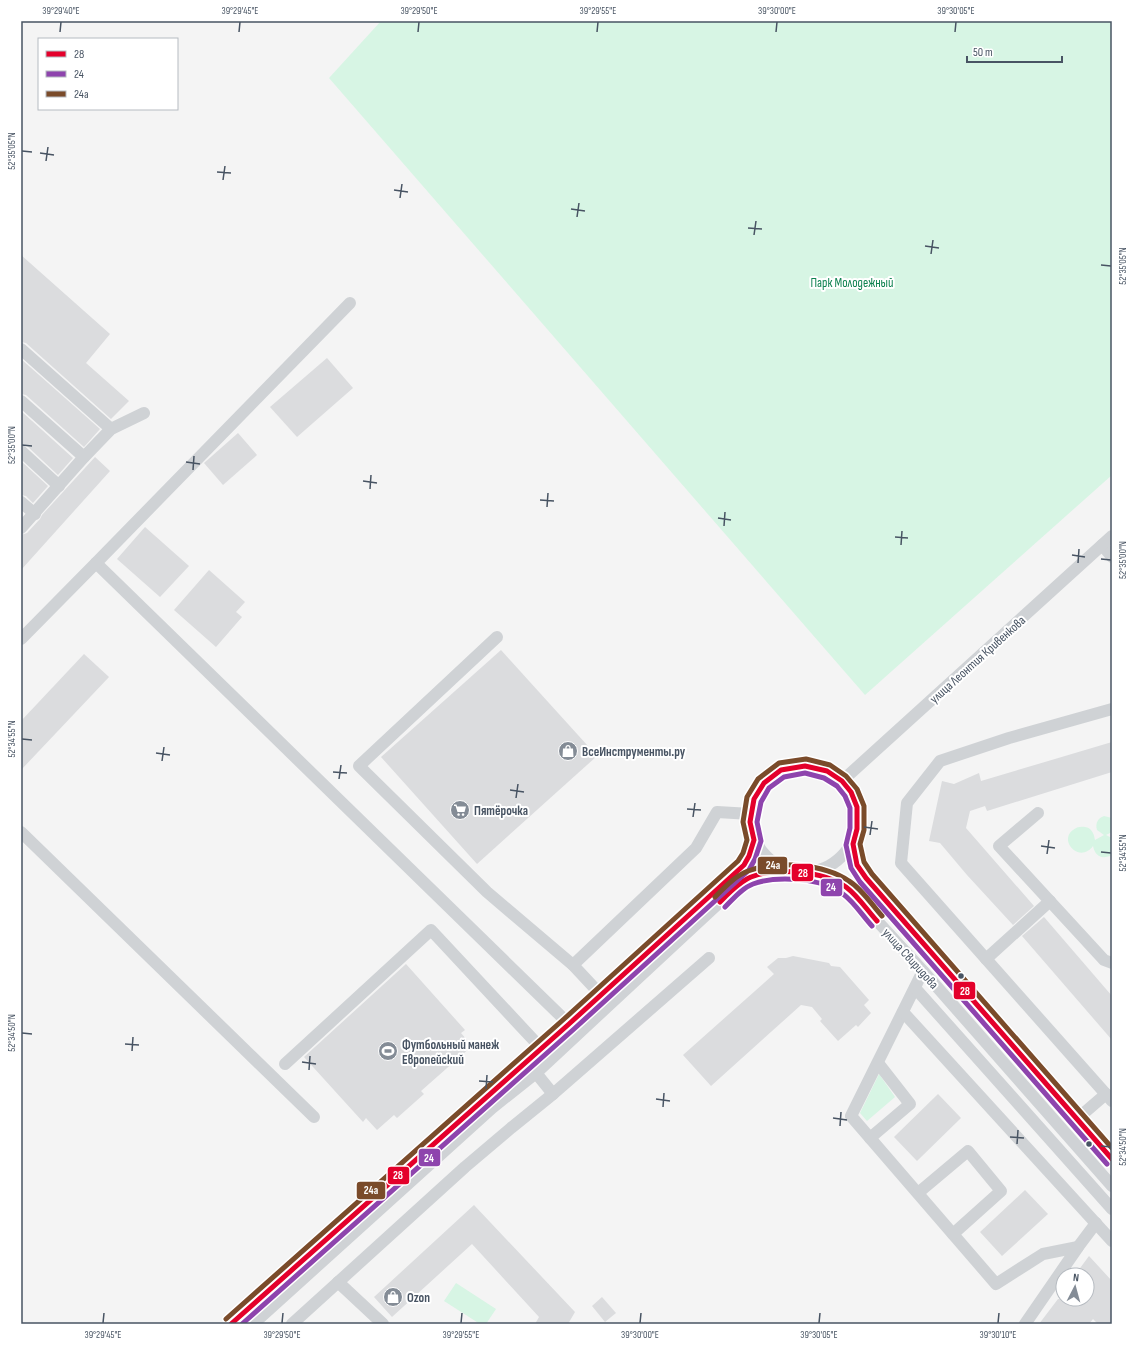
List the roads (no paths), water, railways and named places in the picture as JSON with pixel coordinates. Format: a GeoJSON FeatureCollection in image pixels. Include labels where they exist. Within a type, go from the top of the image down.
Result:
{"type":"FeatureCollection","features":[{"type":"Feature","properties":{"kind":"street"},"geometry":{"type":"LineString","coordinates":[[21,639],[350,303]]}},
{"type":"Feature","properties":{"kind":"street"},"geometry":{"type":"LineString","coordinates":[[21,349],[111,429]]}},
{"type":"Feature","properties":{"kind":"street"},"geometry":{"type":"LineString","coordinates":[[21,401],[84,458]]}},
{"type":"Feature","properties":{"kind":"street"},"geometry":{"type":"LineString","coordinates":[[21,528],[111,429],[144,413]]}},
{"type":"Feature","properties":{"kind":"street"},"geometry":{"type":"LineString","coordinates":[[21,452],[59,486]]}},
{"type":"Feature","properties":{"kind":"street"},"geometry":{"type":"LineString","coordinates":[[21,502],[35,514]]}},
{"type":"Feature","properties":{"kind":"street","name":"улица Леонтия Кривенкова"},"geometry":{"type":"LineString","coordinates":[[842,781],[1112,536]]}},
{"type":"Feature","properties":{"kind":"street"},"geometry":{"type":"LineString","coordinates":[[1102,545],[1112,557]]}},
{"type":"Feature","properties":{"kind":"street"},"geometry":{"type":"LineString","coordinates":[[96,563],[569,1024]]}},
{"type":"Feature","properties":{"kind":"street"},"geometry":{"type":"LineString","coordinates":[[497,637],[359,766],[487,892],[573,965],[601,995]]}},
{"type":"Feature","properties":{"kind":"street"},"geometry":{"type":"LineString","coordinates":[[1077,1119],[1109,1097],[901,862],[907,803],[940,761],[1009,738],[1112,709]]}},
{"type":"Feature","properties":{"kind":"street"},"geometry":{"type":"LineString","coordinates":[[253,1324],[492,1108],[536,1073],[736,887],[750,877],[768,873],[788,871],[808,873],[831,864],[853,844],[857,829],[857,807],[851,792],[842,781],[827,771],[805,766],[781,770],[764,783],[754,799],[750,822],[754,840],[761,854],[772,864],[788,871]]}},
{"type":"Feature","properties":{"kind":"street"},"geometry":{"type":"LineString","coordinates":[[573,965],[696,848],[717,812],[751,814]]}},
{"type":"Feature","properties":{"kind":"street"},"geometry":{"type":"LineString","coordinates":[[1038,813],[999,846],[1104,960],[1112,963]]}},
{"type":"Feature","properties":{"kind":"street"},"geometry":{"type":"LineString","coordinates":[[21,832],[314,1117]]}},
{"type":"Feature","properties":{"kind":"street"},"geometry":{"type":"LineString","coordinates":[[231,1324],[569,1024],[744,865],[749,856],[754,840]]}},
{"type":"Feature","properties":{"kind":"street","name":"улица Свиридова"},"geometry":{"type":"LineString","coordinates":[[853,844],[857,865],[866,878],[1112,1159]]}},
{"type":"Feature","properties":{"kind":"street","name":"улица Свиридова"},"geometry":{"type":"LineString","coordinates":[[808,873],[831,880],[846,887],[923,971],[1112,1186]]}},
{"type":"Feature","properties":{"kind":"street"},"geometry":{"type":"LineString","coordinates":[[986,959],[1050,901]]}},
{"type":"Feature","properties":{"kind":"street"},"geometry":{"type":"LineString","coordinates":[[286,1064],[431,930],[541,1048]]}},
{"type":"Feature","properties":{"kind":"street"},"geometry":{"type":"LineString","coordinates":[[292,1324],[466,1167],[553,1094],[709,958]]}},
{"type":"Feature","properties":{"kind":"street"},"geometry":{"type":"LineString","coordinates":[[923,971],[851,1116],[996,1284],[1043,1254],[1078,1247]]}},
{"type":"Feature","properties":{"kind":"street"},"geometry":{"type":"LineString","coordinates":[[915,988],[1112,1210]]}},
{"type":"Feature","properties":{"kind":"street"},"geometry":{"type":"LineString","coordinates":[[903,1012],[1112,1241]]}},
{"type":"Feature","properties":{"kind":"street"},"geometry":{"type":"LineString","coordinates":[[870,1138],[910,1104],[878,1063]]}},
{"type":"Feature","properties":{"kind":"street"},"geometry":{"type":"LineString","coordinates":[[536,1073],[553,1094]]}},
{"type":"Feature","properties":{"kind":"street"},"geometry":{"type":"LineString","coordinates":[[918,1193],[968,1150],[1001,1191],[953,1234]]}},
{"type":"Feature","properties":{"kind":"street"},"geometry":{"type":"LineString","coordinates":[[1025,1324],[1096,1223]]}},
{"type":"Feature","properties":{"kind":"street"},"geometry":{"type":"LineString","coordinates":[[338,1282],[383,1324]]}},
{"type":"Feature","properties":{"kind":"place","name":"ВсеИнструменты.ру"},"geometry":{"type":"Point","coordinates":[568,751]}},
{"type":"Feature","properties":{"kind":"place","name":"Пятёрочка"},"geometry":{"type":"Point","coordinates":[460,810]}},
{"type":"Feature","properties":{"kind":"place","name":"Футбольный манеж Европейский"},"geometry":{"type":"Point","coordinates":[388,1051]}},
{"type":"Feature","properties":{"kind":"place","name":"Ozon"},"geometry":{"type":"Point","coordinates":[393,1297]}},
{"type":"Feature","properties":{"kind":"park label","name":"Парк Молодежный"},"geometry":{"type":"Point","coordinates":[852,282]}}]}
